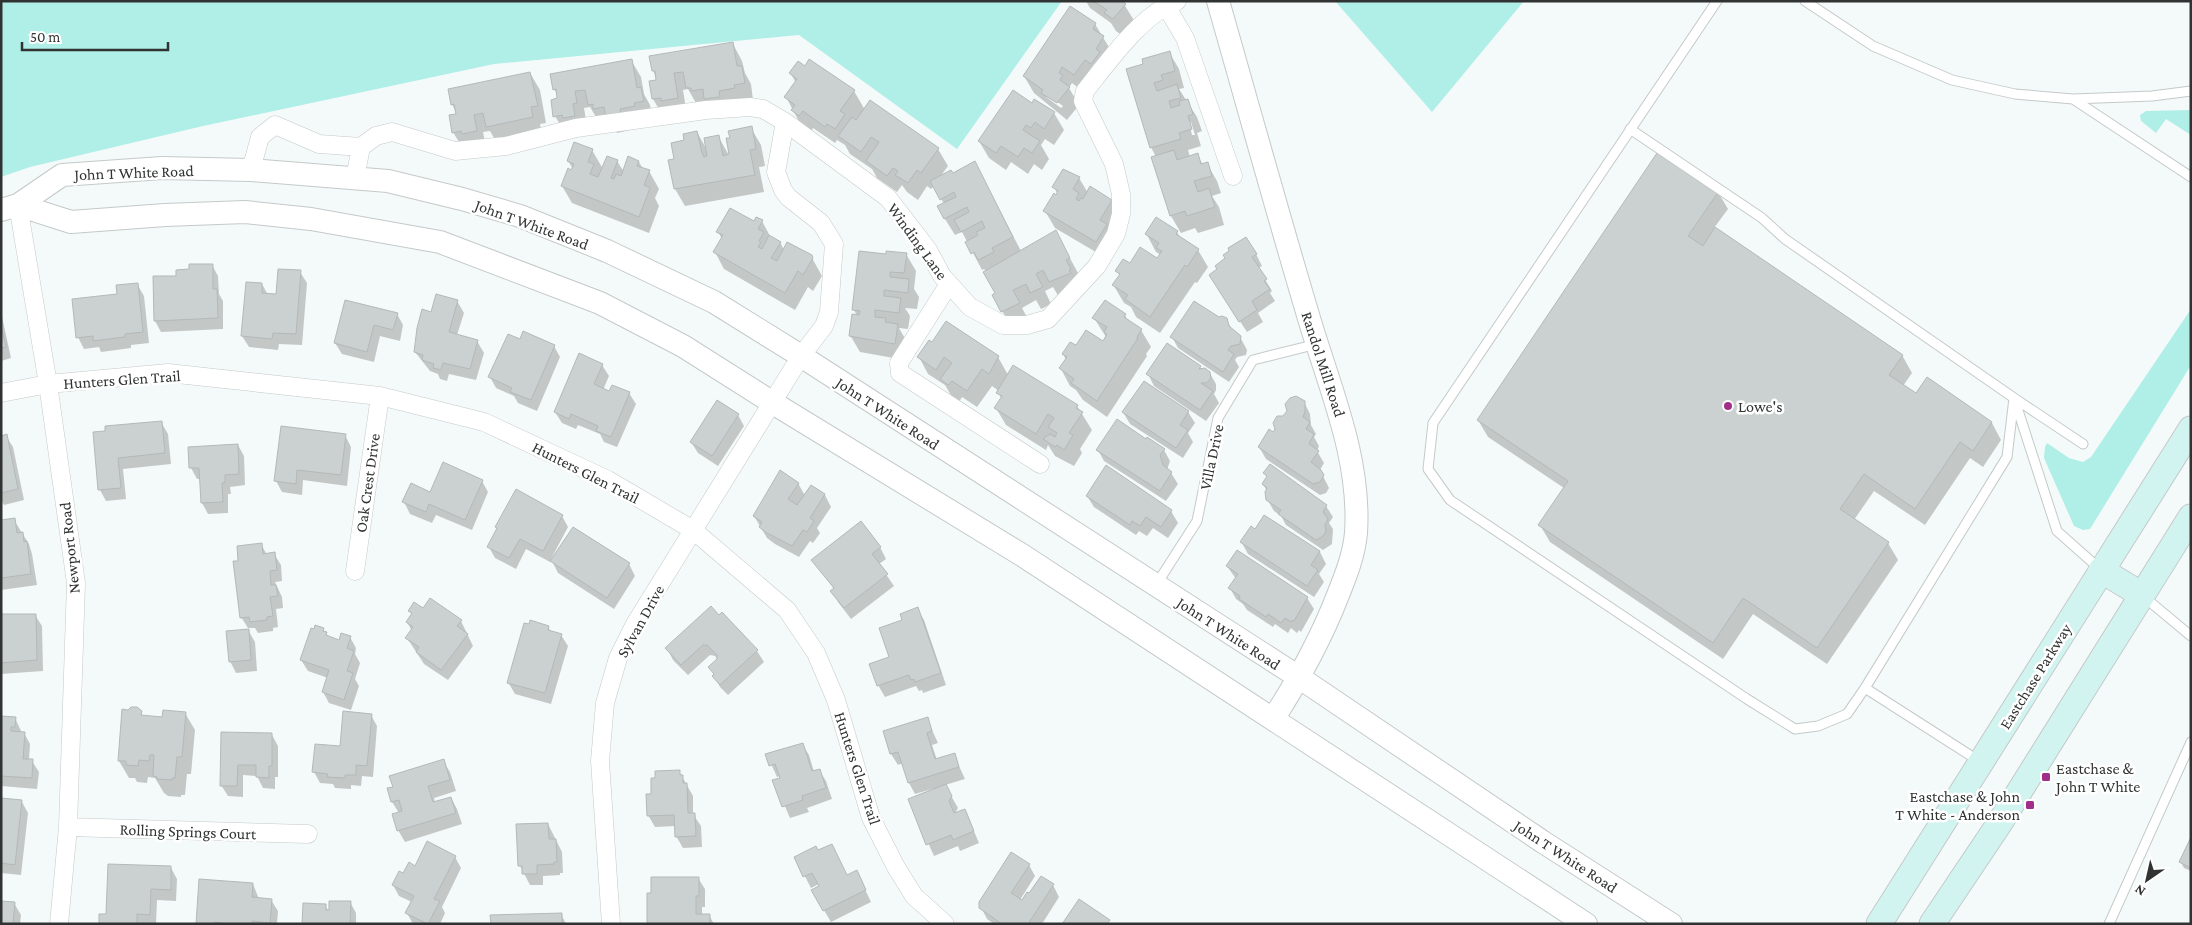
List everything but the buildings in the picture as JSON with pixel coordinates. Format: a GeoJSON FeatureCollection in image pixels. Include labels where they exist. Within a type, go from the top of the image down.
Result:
{"type":"FeatureCollection","features":[{"type":"Feature","properties":{"kind":"main road","name":"Eastchase Parkway"},"geometry":{"type":"LineString","coordinates":[[1879,924],[2191,429]]}},
{"type":"Feature","properties":{"kind":"main road"},"geometry":{"type":"LineString","coordinates":[[1932,924],[1999,824],[2191,517]]}},
{"type":"Feature","properties":{"kind":"main road"},"geometry":{"type":"LineString","coordinates":[[2101,570],[2142,595]]}},
{"type":"Feature","properties":{"kind":"street","name":"Randol Mill Road"},"geometry":{"type":"LineString","coordinates":[[1218,1],[1317,344],[1345,427],[1355,481],[1356,533],[1351,564],[1327,624],[1300,678],[1273,719]]}},
{"type":"Feature","properties":{"kind":"street"},"geometry":{"type":"LineString","coordinates":[[1172,4],[1233,176]]}},
{"type":"Feature","properties":{"kind":"street","name":"Winding Lane"},"geometry":{"type":"LineString","coordinates":[[361,147],[376,136],[392,132],[455,151],[506,146],[576,128],[706,110],[750,107],[763,110],[785,122],[888,198],[928,250],[942,276],[970,307],[1002,325],[1027,325],[1048,319],[1097,266],[1116,234],[1121,214],[1121,194],[1114,164],[1083,101],[1085,91],[1124,42],[1172,4]]}},
{"type":"Feature","properties":{"kind":"street","name":"Sylvan Drive"},"geometry":{"type":"LineString","coordinates":[[610,924],[600,761],[605,703],[618,658],[635,624],[801,356],[824,326],[829,312],[834,244],[820,223],[782,190],[776,172],[785,122]]}},
{"type":"Feature","properties":{"kind":"street"},"geometry":{"type":"LineString","coordinates":[[252,170],[260,137],[275,125],[318,144],[361,147],[354,178]]}},
{"type":"Feature","properties":{"kind":"street","name":"John T White Road"},"geometry":{"type":"LineString","coordinates":[[10,207],[62,175],[162,168],[252,170],[388,182],[462,199],[520,216],[598,248],[714,302],[801,356],[1300,678],[1543,842],[1672,924]]}},
{"type":"Feature","properties":{"kind":"street"},"geometry":{"type":"LineString","coordinates":[[10,207],[70,222],[165,215],[245,212],[311,219],[440,242],[600,303],[683,346],[1022,555],[1586,924]]}},
{"type":"Feature","properties":{"kind":"street","name":"Newport Road"},"geometry":{"type":"LineString","coordinates":[[10,207],[48,384],[76,583],[68,827],[59,924]]}},
{"type":"Feature","properties":{"kind":"street"},"geometry":{"type":"LineString","coordinates":[[949,284],[899,363],[900,373],[1040,464]]}},
{"type":"Feature","properties":{"kind":"street","name":"Hunters Glen Trail"},"geometry":{"type":"LineString","coordinates":[[1,393],[48,384],[168,373],[380,396],[484,422],[608,480],[694,530],[787,610],[816,654],[836,700],[871,818],[896,867],[914,896],[945,924]]}},
{"type":"Feature","properties":{"kind":"street","name":"Oak Crest Drive"},"geometry":{"type":"LineString","coordinates":[[355,571],[380,396]]}},
{"type":"Feature","properties":{"kind":"street","name":"Rolling Springs Court"},"geometry":{"type":"LineString","coordinates":[[68,827],[308,834]]}},
{"type":"Feature","properties":{"kind":"lane"},"geometry":{"type":"LineString","coordinates":[[1717,1],[1433,423],[1428,469],[1450,500],[1747,699],[1795,729],[1818,726],[1847,714],[2007,458],[2014,398]]}},
{"type":"Feature","properties":{"kind":"lane"},"geometry":{"type":"LineString","coordinates":[[1805,1],[1873,46],[1952,80],[2015,94],[2073,99],[2152,96],[2191,91]]}},
{"type":"Feature","properties":{"kind":"lane"},"geometry":{"type":"LineString","coordinates":[[2073,99],[2191,177]]}},
{"type":"Feature","properties":{"kind":"lane"},"geometry":{"type":"LineString","coordinates":[[1630,129],[1762,218],[1785,238],[2083,444]]}},
{"type":"Feature","properties":{"kind":"lane","name":"Villa Drive"},"geometry":{"type":"LineString","coordinates":[[1156,586],[1197,521],[1218,418],[1253,360],[1317,344]]}},
{"type":"Feature","properties":{"kind":"lane"},"geometry":{"type":"LineString","coordinates":[[2014,398],[2057,531],[2101,570]]}},
{"type":"Feature","properties":{"kind":"lane"},"geometry":{"type":"LineString","coordinates":[[2142,595],[2191,636]]}},
{"type":"Feature","properties":{"kind":"lane"},"geometry":{"type":"LineString","coordinates":[[1865,688],[1981,762]]}},
{"type":"Feature","properties":{"kind":"lane"},"geometry":{"type":"LineString","coordinates":[[2109,924],[2191,742]]}},
{"type":"Feature","properties":{"kind":"shaded area"},"geometry":{"type":"Polygon","coordinates":[[[1,1],[1062,1],[957,149],[799,35],[494,64],[203,126],[30,167],[1,177],[1,1]]]}},
{"type":"Feature","properties":{"kind":"shaded area"},"geometry":{"type":"Polygon","coordinates":[[[1335,1],[1524,1],[1432,112],[1335,1]]]}},
{"type":"Feature","properties":{"kind":"shaded area"},"geometry":{"type":"Polygon","coordinates":[[[2191,110],[2191,135],[2166,119],[2156,133],[2141,121],[2140,115],[2146,111],[2191,110]]]}},
{"type":"Feature","properties":{"kind":"shaded area"},"geometry":{"type":"Polygon","coordinates":[[[2191,309],[2191,365],[2090,529],[2083,530],[2074,526],[2044,458],[2047,443],[2069,458],[2083,462],[2091,457],[2191,309]]]}},
{"type":"Feature","properties":{"kind":"place","name":"Lowe's"},"geometry":{"type":"Point","coordinates":[1728,406]}},
{"type":"Feature","properties":{"kind":"place","name":"Eastchase & John T White"},"geometry":{"type":"Point","coordinates":[2046,777]}},
{"type":"Feature","properties":{"kind":"place","name":"Eastchase & John T White - Anderson"},"geometry":{"type":"Point","coordinates":[2030,805]}}]}
